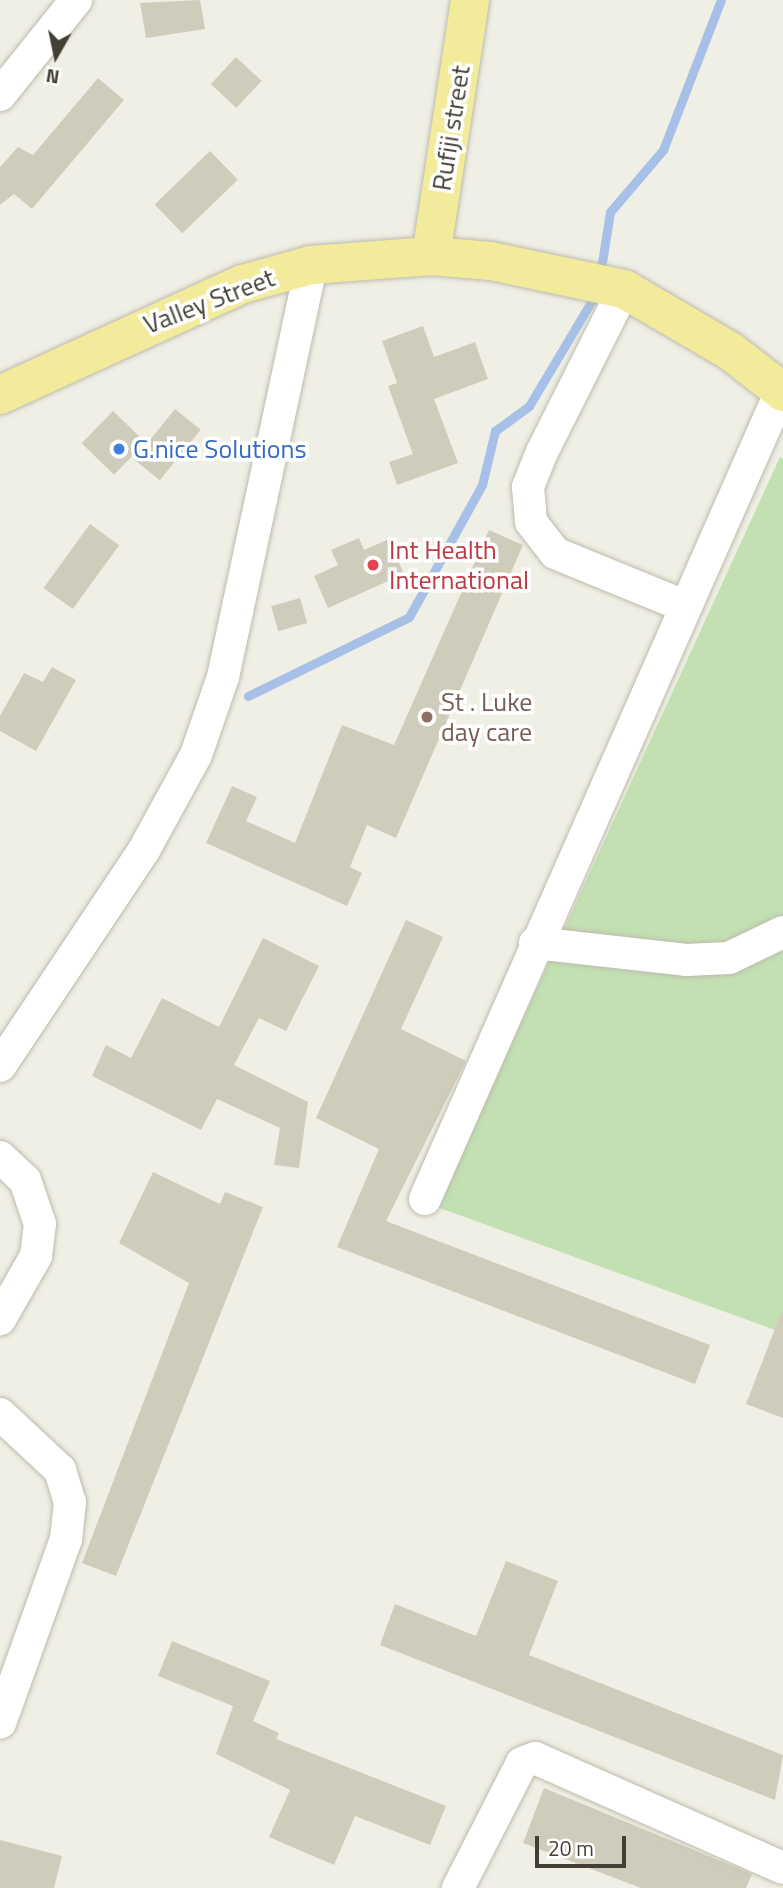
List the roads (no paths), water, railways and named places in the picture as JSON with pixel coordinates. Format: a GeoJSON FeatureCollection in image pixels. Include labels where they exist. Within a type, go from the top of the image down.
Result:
{"type":"FeatureCollection","features":[{"type":"Feature","properties":{"kind":"main road","name":"Rufiji street"},"geometry":{"type":"LineString","coordinates":[[431,256],[470,0]]}},
{"type":"Feature","properties":{"kind":"main road","name":"Valley Street"},"geometry":{"type":"LineString","coordinates":[[0,395],[243,284],[311,265],[431,256],[563,274],[624,289],[661,308],[782,392]]}},
{"type":"Feature","properties":{"kind":"street"},"geometry":{"type":"LineString","coordinates":[[0,95],[76,0]]}},
{"type":"Feature","properties":{"kind":"street"},"geometry":{"type":"LineString","coordinates":[[0,1066],[144,850],[196,755],[223,677],[311,265]]}},
{"type":"Feature","properties":{"kind":"street"},"geometry":{"type":"LineString","coordinates":[[624,289],[542,452],[528,486],[531,522],[555,553],[684,606]]}},
{"type":"Feature","properties":{"kind":"street"},"geometry":{"type":"LineString","coordinates":[[425,1199],[684,606],[782,392]]}},
{"type":"Feature","properties":{"kind":"street"},"geometry":{"type":"LineString","coordinates":[[535,943],[686,960],[729,957],[783,932]]}},
{"type":"Feature","properties":{"kind":"street"},"geometry":{"type":"LineString","coordinates":[[0,1157],[25,1180],[40,1224],[36,1256],[0,1319]]}},
{"type":"Feature","properties":{"kind":"street"},"geometry":{"type":"LineString","coordinates":[[0,1414],[60,1470],[70,1502],[66,1539],[0,1723]]}},
{"type":"Feature","properties":{"kind":"street"},"geometry":{"type":"LineString","coordinates":[[458,1888],[522,1763],[535,1758],[783,1868]]}},
{"type":"Feature","properties":{"kind":"waterway"},"geometry":{"type":"LineString","coordinates":[[600,275],[610,212],[663,150],[721,0]]}},
{"type":"Feature","properties":{"kind":"waterway"},"geometry":{"type":"LineString","coordinates":[[248,696],[409,617],[482,485],[495,431],[529,406],[597,292]]}},
{"type":"Feature","properties":{"kind":"place","name":"G.nice Solutions"},"geometry":{"type":"Point","coordinates":[119,449]}},
{"type":"Feature","properties":{"kind":"place","name":"Int Health International"},"geometry":{"type":"Point","coordinates":[373,565]}},
{"type":"Feature","properties":{"kind":"place","name":"St . Luke day care"},"geometry":{"type":"Point","coordinates":[427,717]}}]}
